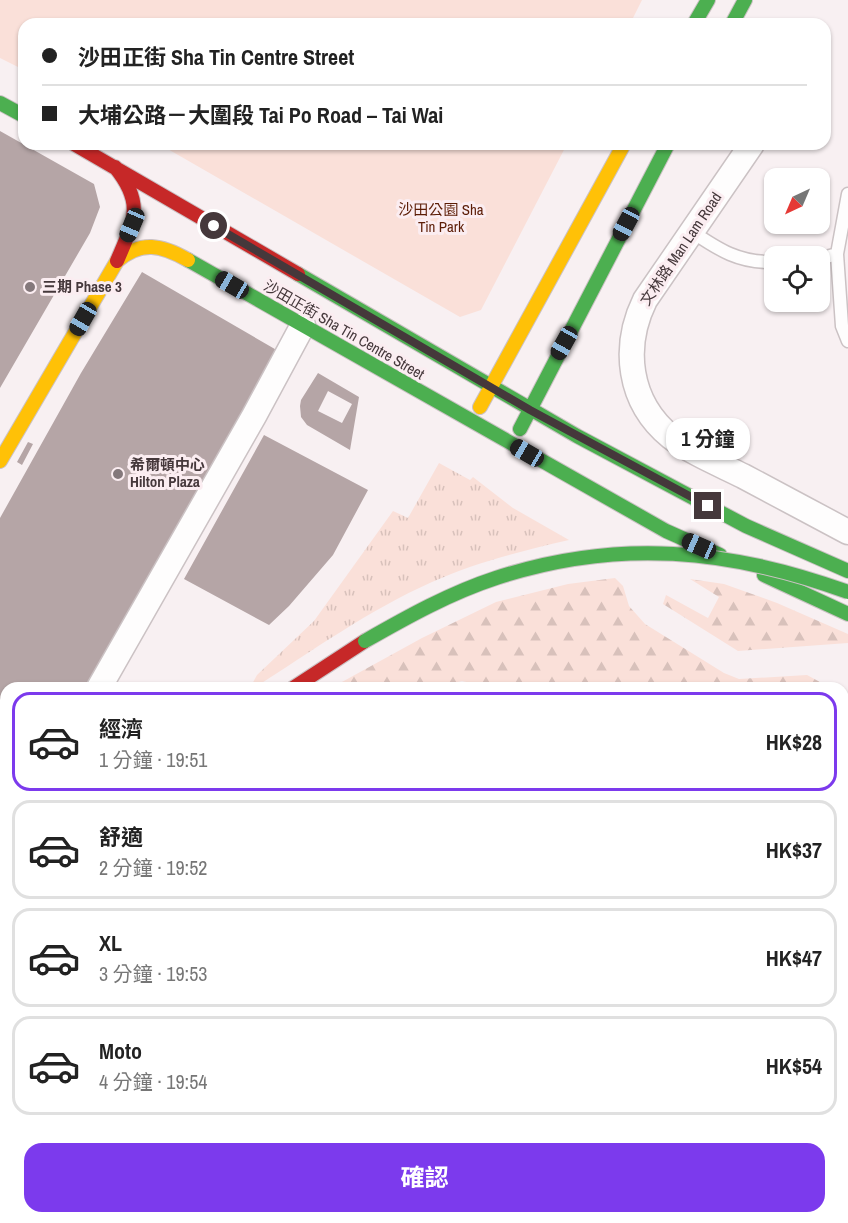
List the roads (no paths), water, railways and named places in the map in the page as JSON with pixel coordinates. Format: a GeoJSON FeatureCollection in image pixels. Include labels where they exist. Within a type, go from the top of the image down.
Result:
{"type":"FeatureCollection","features":[{"type":"Feature","properties":{"kind":"main road"},"geometry":{"type":"LineString","coordinates":[[698,18],[708,0]]}},
{"type":"Feature","properties":{"kind":"main road"},"geometry":{"type":"LineString","coordinates":[[735,18],[745,0]]}},
{"type":"Feature","properties":{"kind":"main road"},"geometry":{"type":"LineString","coordinates":[[0,103],[18,113]]}},
{"type":"Feature","properties":{"kind":"main road","name":"沙田正街 Sha Tin Centre Street"},"geometry":{"type":"LineString","coordinates":[[85,150],[530,410],[746,526],[848,571]]}},
{"type":"Feature","properties":{"kind":"main road"},"geometry":{"type":"LineString","coordinates":[[472,422],[621,150]]}},
{"type":"Feature","properties":{"kind":"main road"},"geometry":{"type":"LineString","coordinates":[[513,444],[665,150]]}},
{"type":"Feature","properties":{"kind":"main road"},"geometry":{"type":"LineString","coordinates":[[115,167],[128,180],[134,195],[135,211],[132,225],[117,261]]}},
{"type":"Feature","properties":{"kind":"main road","name":"沙田正街 Sha Tin Centre Street"},"geometry":{"type":"LineString","coordinates":[[0,461],[117,261],[126,251],[147,246],[170,251],[666,531],[848,614]]}},
{"type":"Feature","properties":{"kind":"main road"},"geometry":{"type":"LineString","coordinates":[[319,288],[336,319],[329,340]]}},
{"type":"Feature","properties":{"kind":"main road"},"geometry":{"type":"LineString","coordinates":[[302,682],[364,641],[440,601],[496,578],[544,564],[614,554],[679,552],[727,557],[779,568],[848,592]]}},
{"type":"Feature","properties":{"kind":"street","name":"文林路 Man Lam Road"},"geometry":{"type":"LineString","coordinates":[[748,150],[656,281],[637,317],[631,344],[633,376],[642,399],[663,429],[681,444],[848,532]]}},
{"type":"Feature","properties":{"kind":"street"},"geometry":{"type":"LineString","coordinates":[[102,682],[254,416],[303,325]]}},
{"type":"Feature","properties":{"kind":"lane"},"geometry":{"type":"LineString","coordinates":[[848,194],[837,254],[842,326],[848,341]]}},
{"type":"Feature","properties":{"kind":"lane"},"geometry":{"type":"LineString","coordinates":[[691,231],[723,252],[747,261],[764,262]]}},
{"type":"Feature","properties":{"kind":"lane"},"geometry":{"type":"LineString","coordinates":[[830,256],[837,254]]}},
{"type":"Feature","properties":{"kind":"place","name":"三期 Phase 3"},"geometry":{"type":"Point","coordinates":[30,287]}},
{"type":"Feature","properties":{"kind":"place","name":"希爾頓中心 Hilton Plaza"},"geometry":{"type":"Point","coordinates":[118,474]}},
{"type":"Feature","properties":{"kind":"park label","name":"沙田公園 Sha Tin Park"},"geometry":{"type":"Point","coordinates":[441,218]}}]}
